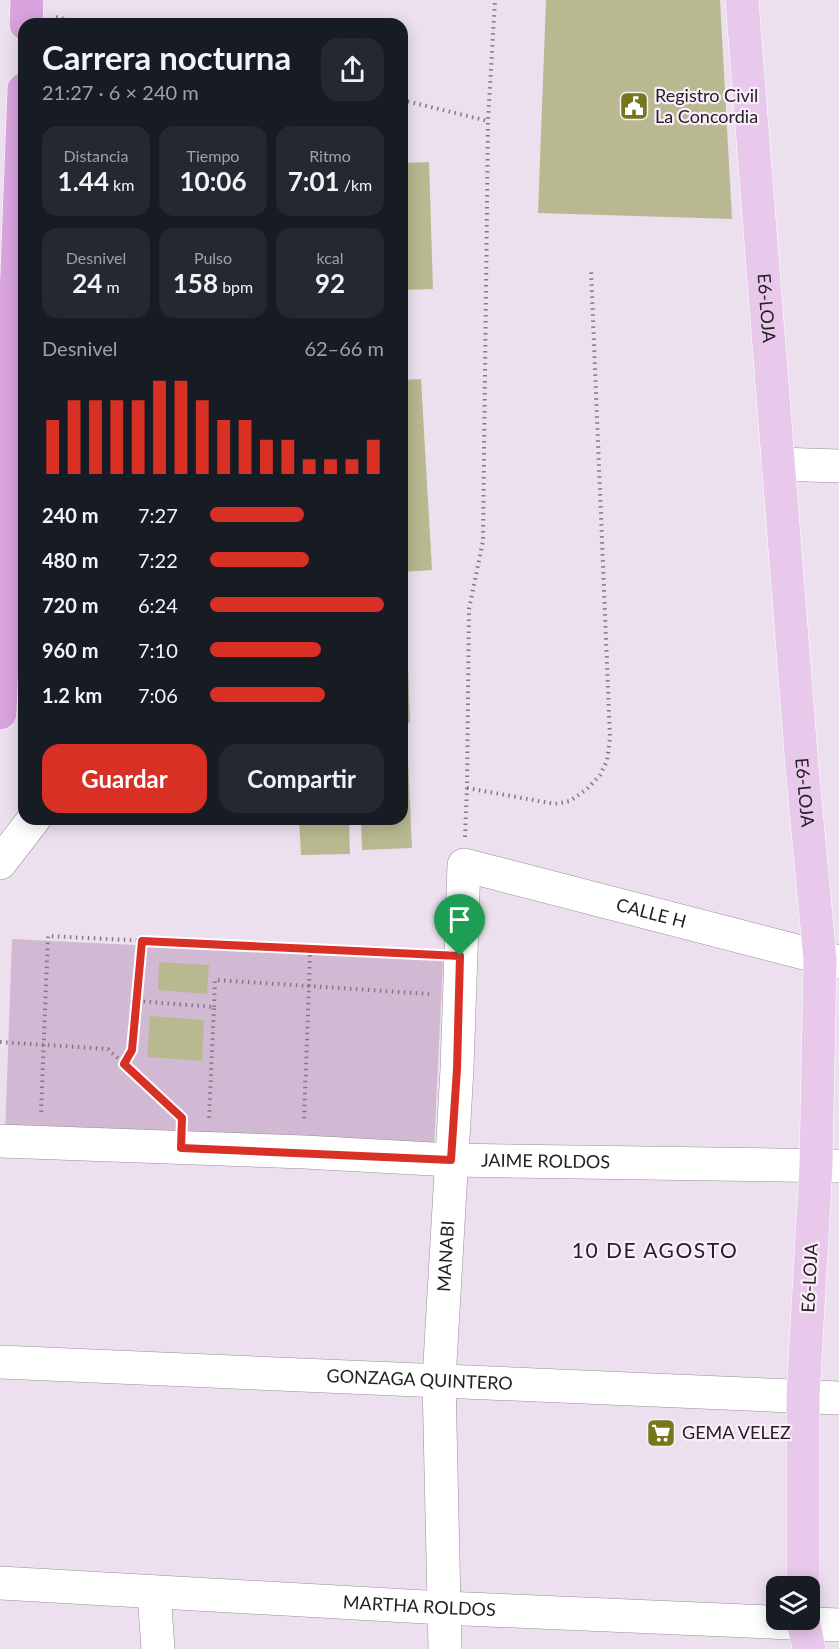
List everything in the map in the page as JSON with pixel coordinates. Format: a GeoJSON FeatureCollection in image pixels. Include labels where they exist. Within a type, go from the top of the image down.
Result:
{"type":"FeatureCollection","features":[{"type":"Feature","properties":{"kind":"highway"},"geometry":{"type":"LineString","coordinates":[[26,18],[27,0]]}},
{"type":"Feature","properties":{"kind":"highway"},"geometry":{"type":"LineString","coordinates":[[0,713],[18,256]]}},
{"type":"Feature","properties":{"kind":"main road","name":"E6-LOJA"},"geometry":{"type":"LineString","coordinates":[[742,0],[802,767],[829,960],[828,1165],[803,1396],[803,1576]]}},
{"type":"Feature","properties":{"kind":"street"},"geometry":{"type":"LineString","coordinates":[[778,465],[839,466]]}},
{"type":"Feature","properties":{"kind":"street"},"geometry":{"type":"LineString","coordinates":[[0,863],[28,825]]}},
{"type":"Feature","properties":{"kind":"street","name":"CALLE H"},"geometry":{"type":"LineString","coordinates":[[464,865],[829,960]]}},
{"type":"Feature","properties":{"kind":"street","name":"MANABI"},"geometry":{"type":"LineString","coordinates":[[445,1649],[440,1380],[457,1069],[464,865]]}},
{"type":"Feature","properties":{"kind":"street","name":"JAIME ROLDOS"},"geometry":{"type":"LineString","coordinates":[[0,1141],[185,1128],[451,1160],[828,1165]]}},
{"type":"Feature","properties":{"kind":"street","name":"GONZAGA QUINTERO"},"geometry":{"type":"LineString","coordinates":[[0,1362],[839,1398]]}},
{"type":"Feature","properties":{"kind":"street","name":"MARTHA ROLDOS"},"geometry":{"type":"LineString","coordinates":[[0,1583],[805,1631],[839,1625]]}},
{"type":"Feature","properties":{"kind":"street"},"geometry":{"type":"LineString","coordinates":[[154,1592],[158,1649]]}},
{"type":"Feature","properties":{"kind":"path"},"geometry":{"type":"LineString","coordinates":[[464,865],[468,788],[469,609],[483,541],[488,121],[495,0]]}},
{"type":"Feature","properties":{"kind":"path"},"geometry":{"type":"LineString","coordinates":[[408,101],[488,121]]}},
{"type":"Feature","properties":{"kind":"path"},"geometry":{"type":"LineString","coordinates":[[468,788],[555,804],[570,801],[587,789],[600,775],[607,761],[610,738],[591,269]]}},
{"type":"Feature","properties":{"kind":"path"},"geometry":{"type":"LineString","coordinates":[[44,1045],[48,936],[460,956]]}},
{"type":"Feature","properties":{"kind":"path"},"geometry":{"type":"LineString","coordinates":[[124,1064],[132,1050],[142,941]]}},
{"type":"Feature","properties":{"kind":"path"},"geometry":{"type":"LineString","coordinates":[[304,1125],[310,949]]}},
{"type":"Feature","properties":{"kind":"path"},"geometry":{"type":"LineString","coordinates":[[209,1126],[215,980],[434,994]]}},
{"type":"Feature","properties":{"kind":"path"},"geometry":{"type":"LineString","coordinates":[[137,1001],[214,1007]]}},
{"type":"Feature","properties":{"kind":"path"},"geometry":{"type":"LineString","coordinates":[[0,1042],[108,1049],[185,1128]]}},
{"type":"Feature","properties":{"kind":"path"},"geometry":{"type":"LineString","coordinates":[[200,1119],[209,1119]]}},
{"type":"Feature","properties":{"kind":"shaded area"},"geometry":{"type":"Polygon","coordinates":[[[12,939],[443,960],[434,1149],[5,1134],[12,939]]]}},
{"type":"Feature","properties":{"kind":"building","name":"Registro Civil La Concordia"},"geometry":{"type":"Polygon","coordinates":[[[546,0],[720,0],[732,219],[538,213],[546,0]]]}},
{"type":"Feature","properties":{"kind":"building"},"geometry":{"type":"Polygon","coordinates":[[[429,162],[433,289],[408,290],[408,163],[429,162]]]}},
{"type":"Feature","properties":{"kind":"building"},"geometry":{"type":"Polygon","coordinates":[[[421,379],[432,570],[408,572],[408,380],[421,379]]]}},
{"type":"Feature","properties":{"kind":"building"},"geometry":{"type":"Polygon","coordinates":[[[408,668],[410,723],[408,723],[408,668]]]}},
{"type":"Feature","properties":{"kind":"building"},"geometry":{"type":"Polygon","coordinates":[[[408,759],[412,848],[362,850],[361,825],[408,825],[408,759]]]}},
{"type":"Feature","properties":{"kind":"building"},"geometry":{"type":"Polygon","coordinates":[[[299,825],[349,825],[350,854],[301,855],[299,825]]]}},
{"type":"Feature","properties":{"kind":"building"},"geometry":{"type":"Polygon","coordinates":[[[159,962],[209,965],[207,994],[158,990],[159,962]]]}},
{"type":"Feature","properties":{"kind":"building"},"geometry":{"type":"Polygon","coordinates":[[[150,1016],[204,1020],[202,1061],[147,1057],[150,1016]]]}},
{"type":"Feature","properties":{"kind":"place","name":"Registro Civil La Concordia"},"geometry":{"type":"Point","coordinates":[634,106]}},
{"type":"Feature","properties":{"kind":"place","name":"GEMA VELEZ"},"geometry":{"type":"Point","coordinates":[661,1433]}},
{"type":"Feature","properties":{"kind":"district","name":"10 DE AGOSTO"},"geometry":{"type":"Point","coordinates":[655,1251]}},
{"type":"Feature","properties":{"kind":"route"},"geometry":{"type":"LineString","coordinates":[[142,941],[460,956],[457,1069],[451,1160],[181,1148],[182,1118],[124,1064],[132,1050],[142,941]]}}]}
